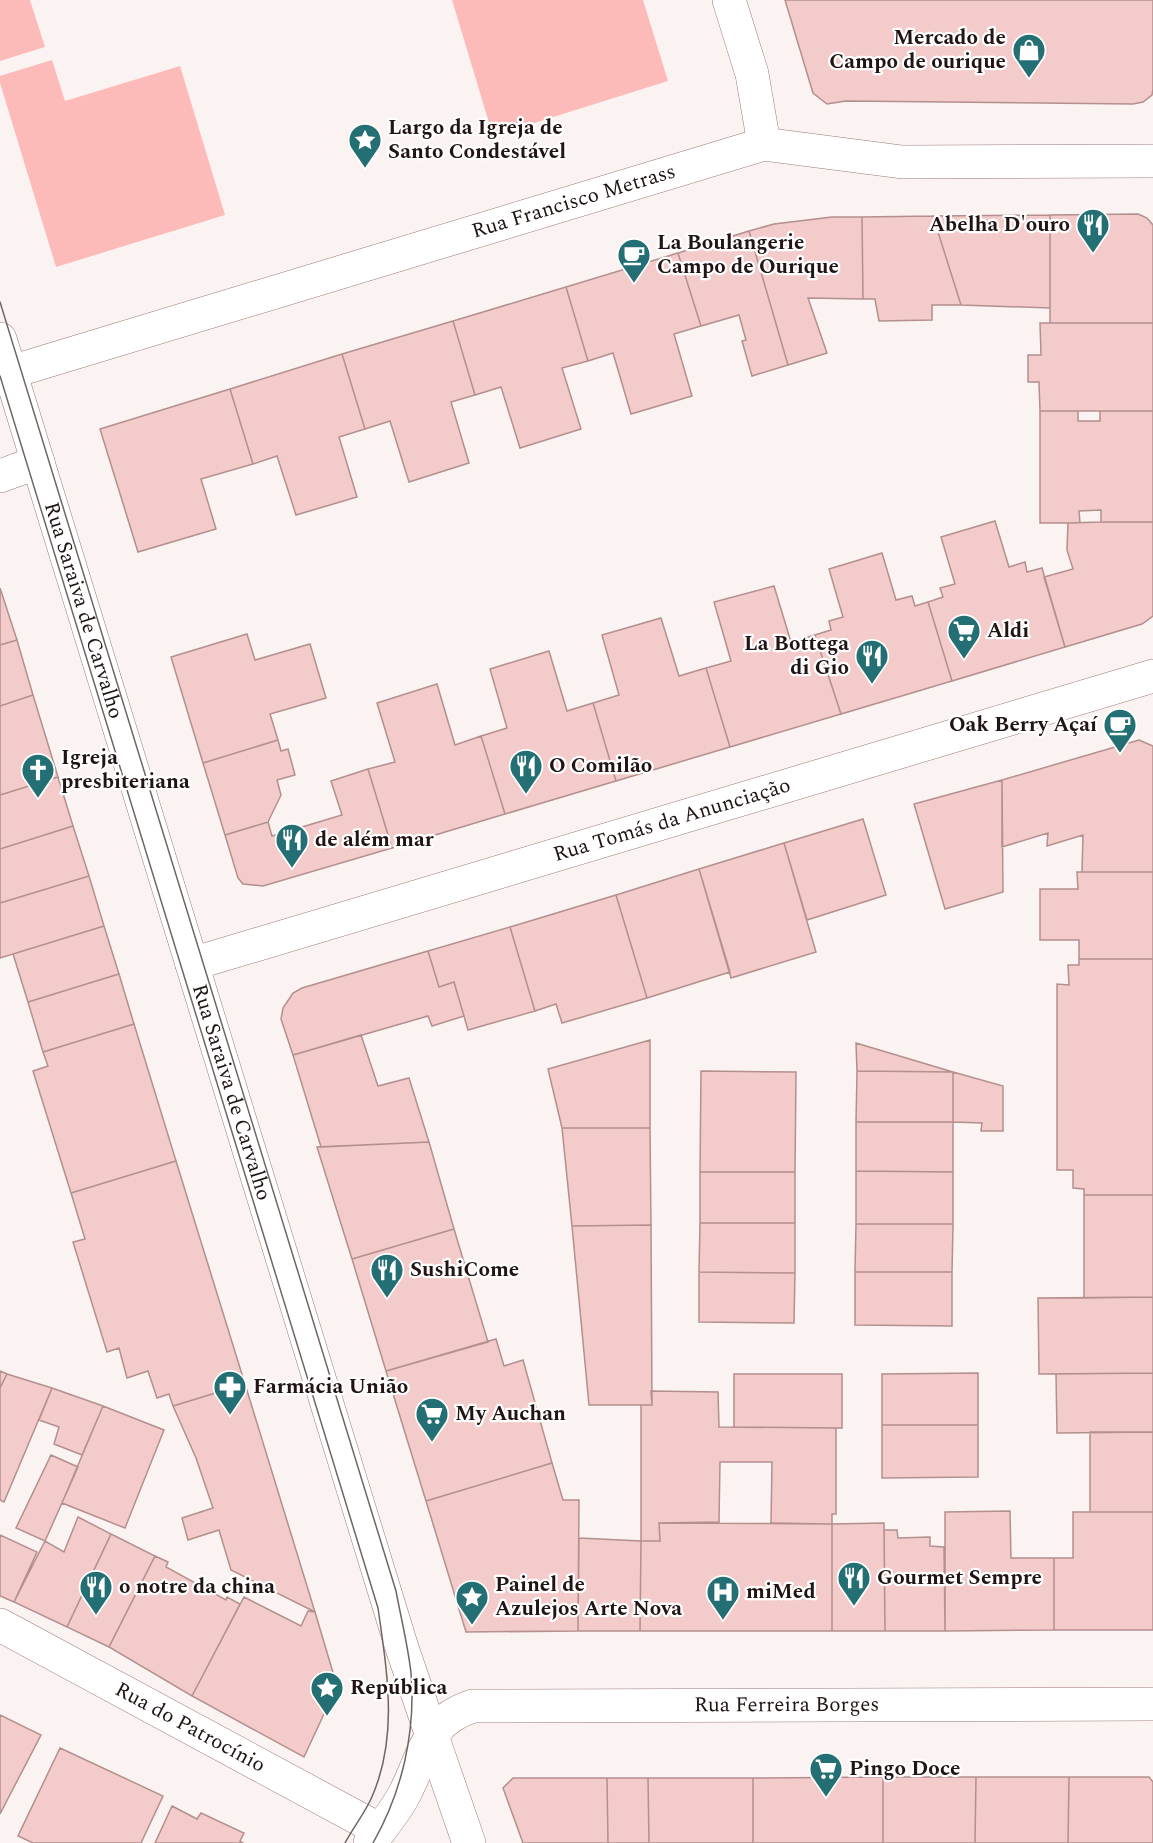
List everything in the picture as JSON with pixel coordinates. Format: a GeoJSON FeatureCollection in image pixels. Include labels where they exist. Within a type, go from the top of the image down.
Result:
{"type":"FeatureCollection","features":[{"type":"Feature","properties":{"kind":"street"},"geometry":{"type":"LineString","coordinates":[[729,0],[752,74],[764,144]]}},
{"type":"Feature","properties":{"kind":"street","name":"Rua Francisco Metrass"},"geometry":{"type":"LineString","coordinates":[[11,372],[764,144],[903,162],[1153,161]]}},
{"type":"Feature","properties":{"kind":"street","name":"Rua Saraiva de Carvalho"},"geometry":{"type":"LineString","coordinates":[[0,339],[402,1648],[469,1843]]}},
{"type":"Feature","properties":{"kind":"street"},"geometry":{"type":"LineString","coordinates":[[0,476],[38,462]]}},
{"type":"Feature","properties":{"kind":"street","name":"Rua Tomás da Anunciação"},"geometry":{"type":"LineString","coordinates":[[192,964],[1153,676]]}},
{"type":"Feature","properties":{"kind":"street","name":"Rua do Patrocínio"},"geometry":{"type":"LineString","coordinates":[[0,1625],[375,1837]]}},
{"type":"Feature","properties":{"kind":"street","name":"Rua Ferreira Borges"},"geometry":{"type":"LineString","coordinates":[[431,1733],[457,1712],[490,1705],[1153,1704]]}},
{"type":"Feature","properties":{"kind":"street"},"geometry":{"type":"LineString","coordinates":[[375,1837],[404,1794],[431,1733]]}},
{"type":"Feature","properties":{"kind":"shaded area"},"geometry":{"type":"Polygon","coordinates":[[[0,0],[30,0],[45,47],[0,61],[0,0]]]}},
{"type":"Feature","properties":{"kind":"shaded area"},"geometry":{"type":"Polygon","coordinates":[[[452,0],[643,0],[668,81],[493,136],[452,0]]]}},
{"type":"Feature","properties":{"kind":"shaded area"},"geometry":{"type":"Polygon","coordinates":[[[52,60],[65,101],[180,66],[225,215],[56,267],[0,83],[0,76],[52,60]]]}},
{"type":"Feature","properties":{"kind":"building","name":"Mercado de Campo de ourique"},"geometry":{"type":"Polygon","coordinates":[[[785,0],[1153,0],[1152,95],[1143,102],[1133,104],[846,101],[827,104],[813,93],[785,0]]]}},
{"type":"Feature","properties":{"kind":"building"},"geometry":{"type":"Polygon","coordinates":[[[1138,214],[1147,218],[1153,225],[1153,323],[1050,323],[1050,215],[1138,214]]]}},
{"type":"Feature","properties":{"kind":"building"},"geometry":{"type":"Polygon","coordinates":[[[1050,215],[1050,308],[961,305],[933,216],[1050,215]]]}},
{"type":"Feature","properties":{"kind":"building"},"geometry":{"type":"Polygon","coordinates":[[[933,216],[961,305],[932,305],[932,320],[879,321],[875,299],[863,299],[862,217],[933,216]]]}},
{"type":"Feature","properties":{"kind":"building"},"geometry":{"type":"Polygon","coordinates":[[[832,217],[862,217],[863,299],[808,298],[827,353],[788,365],[749,231],[774,224],[832,217]]]}},
{"type":"Feature","properties":{"kind":"building"},"geometry":{"type":"Polygon","coordinates":[[[749,231],[788,365],[752,376],[742,341],[746,340],[739,315],[701,326],[678,253],[749,231]]]}},
{"type":"Feature","properties":{"kind":"building"},"geometry":{"type":"Polygon","coordinates":[[[678,253],[701,326],[674,334],[692,396],[631,414],[613,353],[588,361],[566,287],[678,253]]]}},
{"type":"Feature","properties":{"kind":"building"},"geometry":{"type":"Polygon","coordinates":[[[566,287],[588,361],[562,368],[581,429],[520,448],[501,387],[475,395],[453,321],[566,287]]]}},
{"type":"Feature","properties":{"kind":"building"},"geometry":{"type":"Polygon","coordinates":[[[453,321],[475,395],[451,402],[469,463],[409,482],[390,421],[365,429],[342,354],[453,321]]]}},
{"type":"Feature","properties":{"kind":"building"},"geometry":{"type":"Polygon","coordinates":[[[1040,323],[1153,323],[1153,411],[1040,411],[1039,382],[1028,382],[1028,355],[1041,355],[1040,323]]]}},
{"type":"Feature","properties":{"kind":"building"},"geometry":{"type":"Polygon","coordinates":[[[342,354],[365,429],[339,437],[357,497],[296,515],[277,456],[253,464],[230,389],[342,354]]]}},
{"type":"Feature","properties":{"kind":"building"},"geometry":{"type":"Polygon","coordinates":[[[230,389],[253,464],[201,479],[216,529],[138,552],[100,429],[230,389]]]}},
{"type":"Feature","properties":{"kind":"building"},"geometry":{"type":"Polygon","coordinates":[[[1040,411],[1078,411],[1078,421],[1100,421],[1100,411],[1153,411],[1153,522],[1101,522],[1101,510],[1079,511],[1080,523],[1040,523],[1040,411]]]}},
{"type":"Feature","properties":{"kind":"building"},"geometry":{"type":"Polygon","coordinates":[[[995,521],[1009,567],[1025,562],[1027,572],[1042,568],[1065,647],[952,681],[928,602],[943,597],[940,588],[955,584],[941,537],[995,521]]]}},
{"type":"Feature","properties":{"kind":"building"},"geometry":{"type":"Polygon","coordinates":[[[1153,522],[1153,616],[1142,624],[1065,647],[1044,577],[1073,569],[1067,550],[1068,523],[1153,522]]]}},
{"type":"Feature","properties":{"kind":"building"},"geometry":{"type":"Polygon","coordinates":[[[882,553],[896,600],[912,596],[915,606],[928,602],[952,681],[841,714],[815,635],[831,630],[829,621],[843,617],[829,569],[882,553]]]}},
{"type":"Feature","properties":{"kind":"building"},"geometry":{"type":"Polygon","coordinates":[[[774,586],[791,642],[815,635],[841,714],[730,747],[706,668],[731,661],[714,602],[774,586]]]}},
{"type":"Feature","properties":{"kind":"building"},"geometry":{"type":"Polygon","coordinates":[[[0,588],[17,640],[0,645],[0,588]]]}},
{"type":"Feature","properties":{"kind":"building"},"geometry":{"type":"Polygon","coordinates":[[[661,618],[679,676],[706,668],[730,747],[616,781],[593,703],[619,695],[602,635],[661,618]]]}},
{"type":"Feature","properties":{"kind":"building"},"geometry":{"type":"Polygon","coordinates":[[[247,634],[255,660],[310,644],[326,698],[270,714],[278,740],[203,763],[171,657],[247,634]]]}},
{"type":"Feature","properties":{"kind":"building"},"geometry":{"type":"Polygon","coordinates":[[[17,640],[33,695],[0,706],[0,645],[17,640]]]}},
{"type":"Feature","properties":{"kind":"building"},"geometry":{"type":"Polygon","coordinates":[[[549,651],[567,711],[593,703],[616,781],[505,814],[481,736],[507,728],[490,669],[549,651]]]}},
{"type":"Feature","properties":{"kind":"building"},"geometry":{"type":"Polygon","coordinates":[[[437,684],[455,745],[481,736],[505,814],[392,848],[368,769],[395,762],[377,703],[437,684]]]}},
{"type":"Feature","properties":{"kind":"building"},"geometry":{"type":"Polygon","coordinates":[[[33,695],[58,777],[0,795],[0,706],[33,695]]]}},
{"type":"Feature","properties":{"kind":"building"},"geometry":{"type":"Polygon","coordinates":[[[278,740],[281,751],[288,749],[295,775],[277,780],[281,795],[268,822],[225,835],[203,763],[278,740]]]}},
{"type":"Feature","properties":{"kind":"building"},"geometry":{"type":"Polygon","coordinates":[[[1139,740],[1153,746],[1153,872],[1082,872],[1083,835],[1047,846],[1048,833],[1002,847],[1002,780],[1139,740]]]}},
{"type":"Feature","properties":{"kind":"building"},"geometry":{"type":"Polygon","coordinates":[[[368,769],[392,848],[263,886],[243,884],[238,878],[225,835],[268,822],[272,836],[342,815],[331,781],[368,769]]]}},
{"type":"Feature","properties":{"kind":"building"},"geometry":{"type":"Polygon","coordinates":[[[58,777],[73,826],[0,849],[0,795],[58,777]]]}},
{"type":"Feature","properties":{"kind":"building"},"geometry":{"type":"Polygon","coordinates":[[[1002,780],[1003,892],[945,909],[914,804],[1002,780]]]}},
{"type":"Feature","properties":{"kind":"building"},"geometry":{"type":"Polygon","coordinates":[[[863,819],[886,895],[807,920],[784,843],[863,819]]]}},
{"type":"Feature","properties":{"kind":"building"},"geometry":{"type":"Polygon","coordinates":[[[73,826],[89,876],[0,903],[0,849],[73,826]]]}},
{"type":"Feature","properties":{"kind":"building"},"geometry":{"type":"Polygon","coordinates":[[[784,843],[816,952],[731,978],[699,869],[784,843]]]}},
{"type":"Feature","properties":{"kind":"building"},"geometry":{"type":"Polygon","coordinates":[[[699,869],[730,972],[647,998],[616,895],[699,869]]]}},
{"type":"Feature","properties":{"kind":"building"},"geometry":{"type":"Polygon","coordinates":[[[1077,872],[1153,872],[1153,959],[1079,959],[1079,940],[1040,940],[1040,889],[1078,889],[1077,872]]]}},
{"type":"Feature","properties":{"kind":"building"},"geometry":{"type":"Polygon","coordinates":[[[89,876],[104,926],[0,958],[0,903],[89,876]]]}},
{"type":"Feature","properties":{"kind":"building"},"geometry":{"type":"Polygon","coordinates":[[[616,895],[647,998],[562,1023],[556,1004],[535,1011],[510,927],[616,895]]]}},
{"type":"Feature","properties":{"kind":"building"},"geometry":{"type":"Polygon","coordinates":[[[104,926],[119,974],[28,1002],[13,954],[104,926]]]}},
{"type":"Feature","properties":{"kind":"building"},"geometry":{"type":"Polygon","coordinates":[[[510,927],[535,1011],[468,1030],[454,982],[439,987],[428,951],[510,927]]]}},
{"type":"Feature","properties":{"kind":"building"},"geometry":{"type":"Polygon","coordinates":[[[428,951],[439,987],[454,982],[464,1016],[432,1026],[428,1016],[293,1055],[281,1019],[283,1008],[293,993],[302,988],[428,951]]]}},
{"type":"Feature","properties":{"kind":"building"},"geometry":{"type":"Polygon","coordinates":[[[1079,959],[1153,959],[1153,1195],[1084,1195],[1084,1189],[1073,1188],[1073,1170],[1057,1170],[1057,984],[1069,985],[1068,965],[1079,965],[1079,959]]]}},
{"type":"Feature","properties":{"kind":"building"},"geometry":{"type":"Polygon","coordinates":[[[119,974],[134,1024],[43,1052],[28,1002],[119,974]]]}},
{"type":"Feature","properties":{"kind":"building"},"geometry":{"type":"Polygon","coordinates":[[[134,1024],[176,1161],[71,1193],[33,1071],[48,1066],[43,1052],[134,1024]]]}},
{"type":"Feature","properties":{"kind":"building"},"geometry":{"type":"Polygon","coordinates":[[[361,1035],[378,1086],[409,1078],[429,1142],[321,1147],[293,1055],[361,1035]]]}},
{"type":"Feature","properties":{"kind":"building"},"geometry":{"type":"Polygon","coordinates":[[[650,1040],[650,1128],[562,1128],[548,1069],[650,1040]]]}},
{"type":"Feature","properties":{"kind":"building"},"geometry":{"type":"Polygon","coordinates":[[[856,1043],[953,1072],[857,1071],[856,1043]]]}},
{"type":"Feature","properties":{"kind":"building"},"geometry":{"type":"Polygon","coordinates":[[[701,1071],[796,1072],[795,1172],[700,1172],[701,1071]]]}},
{"type":"Feature","properties":{"kind":"building"},"geometry":{"type":"Polygon","coordinates":[[[857,1071],[953,1072],[953,1122],[856,1122],[857,1071]]]}},
{"type":"Feature","properties":{"kind":"building"},"geometry":{"type":"Polygon","coordinates":[[[953,1072],[1003,1086],[1003,1131],[981,1131],[982,1123],[953,1122],[953,1072]]]}},
{"type":"Feature","properties":{"kind":"building"},"geometry":{"type":"Polygon","coordinates":[[[856,1122],[953,1122],[953,1172],[856,1171],[856,1122]]]}},
{"type":"Feature","properties":{"kind":"building"},"geometry":{"type":"Polygon","coordinates":[[[562,1128],[650,1128],[651,1225],[572,1226],[562,1128]]]}},
{"type":"Feature","properties":{"kind":"building"},"geometry":{"type":"Polygon","coordinates":[[[429,1142],[454,1229],[352,1259],[317,1147],[429,1142]]]}},
{"type":"Feature","properties":{"kind":"building"},"geometry":{"type":"Polygon","coordinates":[[[176,1161],[245,1384],[173,1406],[169,1394],[157,1398],[148,1371],[127,1378],[119,1348],[107,1352],[73,1242],[85,1239],[71,1193],[176,1161]]]}},
{"type":"Feature","properties":{"kind":"building"},"geometry":{"type":"Polygon","coordinates":[[[856,1171],[953,1172],[953,1224],[856,1224],[856,1171]]]}},
{"type":"Feature","properties":{"kind":"building"},"geometry":{"type":"Polygon","coordinates":[[[700,1172],[795,1172],[795,1223],[700,1223],[700,1172]]]}},
{"type":"Feature","properties":{"kind":"building"},"geometry":{"type":"Polygon","coordinates":[[[1084,1195],[1153,1195],[1153,1297],[1084,1298],[1084,1195]]]}},
{"type":"Feature","properties":{"kind":"building"},"geometry":{"type":"Polygon","coordinates":[[[700,1223],[795,1223],[795,1273],[699,1272],[700,1223]]]}},
{"type":"Feature","properties":{"kind":"building"},"geometry":{"type":"Polygon","coordinates":[[[856,1224],[953,1224],[952,1272],[855,1272],[856,1224]]]}},
{"type":"Feature","properties":{"kind":"building"},"geometry":{"type":"Polygon","coordinates":[[[651,1225],[652,1405],[589,1405],[572,1226],[651,1225]]]}},
{"type":"Feature","properties":{"kind":"building"},"geometry":{"type":"Polygon","coordinates":[[[454,1229],[488,1342],[386,1371],[352,1259],[454,1229]]]}},
{"type":"Feature","properties":{"kind":"building"},"geometry":{"type":"Polygon","coordinates":[[[699,1272],[795,1273],[794,1323],[699,1322],[699,1272]]]}},
{"type":"Feature","properties":{"kind":"building"},"geometry":{"type":"Polygon","coordinates":[[[855,1272],[952,1272],[952,1326],[855,1325],[855,1272]]]}},
{"type":"Feature","properties":{"kind":"building"},"geometry":{"type":"Polygon","coordinates":[[[1153,1297],[1153,1373],[1039,1374],[1038,1298],[1153,1297]]]}},
{"type":"Feature","properties":{"kind":"building"},"geometry":{"type":"Polygon","coordinates":[[[496,1339],[504,1366],[523,1360],[552,1463],[426,1501],[386,1371],[496,1339]]]}},
{"type":"Feature","properties":{"kind":"building"},"geometry":{"type":"Polygon","coordinates":[[[0,1371],[7,1374],[0,1388],[0,1371]]]}},
{"type":"Feature","properties":{"kind":"building"},"geometry":{"type":"Polygon","coordinates":[[[978,1373],[978,1425],[882,1425],[882,1374],[978,1373]]]}},
{"type":"Feature","properties":{"kind":"building"},"geometry":{"type":"Polygon","coordinates":[[[1153,1373],[1153,1432],[1057,1433],[1056,1374],[1153,1373]]]}},
{"type":"Feature","properties":{"kind":"building"},"geometry":{"type":"Polygon","coordinates":[[[7,1374],[52,1388],[4,1502],[0,1500],[0,1388],[7,1374]]]}},
{"type":"Feature","properties":{"kind":"building"},"geometry":{"type":"Polygon","coordinates":[[[734,1374],[842,1374],[842,1428],[734,1427],[734,1374]]]}},
{"type":"Feature","properties":{"kind":"building"},"geometry":{"type":"Polygon","coordinates":[[[245,1384],[315,1612],[231,1570],[219,1530],[188,1540],[182,1518],[213,1508],[196,1458],[173,1406],[245,1384]]]}},
{"type":"Feature","properties":{"kind":"building"},"geometry":{"type":"Polygon","coordinates":[[[52,1388],[103,1406],[82,1455],[54,1444],[59,1427],[39,1420],[52,1388]]]}},
{"type":"Feature","properties":{"kind":"building"},"geometry":{"type":"Polygon","coordinates":[[[651,1391],[718,1392],[719,1427],[836,1428],[836,1514],[832,1514],[832,1524],[771,1523],[772,1462],[720,1462],[719,1522],[659,1523],[660,1541],[641,1541],[641,1405],[652,1405],[651,1391]]]}},
{"type":"Feature","properties":{"kind":"building"},"geometry":{"type":"Polygon","coordinates":[[[103,1406],[164,1430],[125,1528],[62,1503],[103,1406]]]}},
{"type":"Feature","properties":{"kind":"building"},"geometry":{"type":"Polygon","coordinates":[[[882,1425],[978,1425],[978,1477],[882,1478],[882,1425]]]}},
{"type":"Feature","properties":{"kind":"building"},"geometry":{"type":"Polygon","coordinates":[[[1090,1432],[1153,1432],[1153,1512],[1090,1512],[1090,1432]]]}},
{"type":"Feature","properties":{"kind":"building"},"geometry":{"type":"Polygon","coordinates":[[[51,1455],[78,1467],[45,1541],[16,1528],[51,1455]]]}},
{"type":"Feature","properties":{"kind":"building"},"geometry":{"type":"Polygon","coordinates":[[[552,1463],[563,1500],[579,1500],[578,1631],[466,1632],[426,1501],[552,1463]]]}},
{"type":"Feature","properties":{"kind":"building"},"geometry":{"type":"Polygon","coordinates":[[[1010,1511],[1011,1558],[1054,1558],[1054,1630],[945,1631],[945,1512],[1010,1511]]]}},
{"type":"Feature","properties":{"kind":"building"},"geometry":{"type":"Polygon","coordinates":[[[1073,1512],[1153,1512],[1153,1630],[1054,1630],[1054,1558],[1073,1558],[1073,1512]]]}},
{"type":"Feature","properties":{"kind":"building"},"geometry":{"type":"Polygon","coordinates":[[[78,1517],[111,1534],[67,1627],[14,1602],[45,1541],[64,1552],[78,1517]]]}},
{"type":"Feature","properties":{"kind":"building"},"geometry":{"type":"Polygon","coordinates":[[[659,1523],[832,1524],[832,1631],[640,1631],[641,1541],[660,1541],[659,1523]]]}},
{"type":"Feature","properties":{"kind":"building"},"geometry":{"type":"Polygon","coordinates":[[[884,1523],[885,1631],[832,1631],[832,1524],[884,1523]]]}},
{"type":"Feature","properties":{"kind":"building"},"geometry":{"type":"Polygon","coordinates":[[[884,1530],[897,1530],[898,1538],[930,1537],[930,1546],[944,1547],[945,1631],[885,1631],[884,1530]]]}},
{"type":"Feature","properties":{"kind":"building"},"geometry":{"type":"Polygon","coordinates":[[[111,1534],[155,1556],[109,1647],[67,1627],[111,1534]]]}},
{"type":"Feature","properties":{"kind":"building"},"geometry":{"type":"Polygon","coordinates":[[[0,1535],[37,1552],[14,1602],[0,1596],[0,1535]]]}},
{"type":"Feature","properties":{"kind":"building"},"geometry":{"type":"Polygon","coordinates":[[[579,1538],[641,1541],[640,1631],[578,1631],[579,1538]]]}},
{"type":"Feature","properties":{"kind":"building"},"geometry":{"type":"Polygon","coordinates":[[[155,1556],[168,1562],[166,1567],[226,1600],[227,1597],[240,1604],[192,1696],[109,1647],[155,1556]]]}},
{"type":"Feature","properties":{"kind":"building"},"geometry":{"type":"Polygon","coordinates":[[[244,1597],[301,1626],[308,1611],[315,1612],[337,1686],[304,1757],[192,1696],[244,1597]]]}},
{"type":"Feature","properties":{"kind":"building"},"geometry":{"type":"Polygon","coordinates":[[[0,1715],[41,1735],[0,1814],[0,1715]]]}},
{"type":"Feature","properties":{"kind":"building"},"geometry":{"type":"Polygon","coordinates":[[[60,1748],[163,1796],[141,1843],[33,1843],[18,1836],[60,1748]]]}},
{"type":"Feature","properties":{"kind":"building"},"geometry":{"type":"Polygon","coordinates":[[[883,1777],[883,1843],[753,1843],[753,1778],[883,1777]]]}},
{"type":"Feature","properties":{"kind":"building"},"geometry":{"type":"Polygon","coordinates":[[[883,1777],[976,1777],[975,1843],[883,1843],[883,1777]]]}},
{"type":"Feature","properties":{"kind":"building"},"geometry":{"type":"Polygon","coordinates":[[[976,1777],[1069,1777],[1068,1843],[975,1843],[976,1777]]]}},
{"type":"Feature","properties":{"kind":"building"},"geometry":{"type":"Polygon","coordinates":[[[1069,1777],[1149,1777],[1153,1782],[1153,1843],[1068,1843],[1069,1777]]]}},
{"type":"Feature","properties":{"kind":"building"},"geometry":{"type":"Polygon","coordinates":[[[513,1778],[607,1778],[608,1843],[523,1843],[503,1788],[513,1778]]]}},
{"type":"Feature","properties":{"kind":"building"},"geometry":{"type":"Polygon","coordinates":[[[607,1778],[648,1778],[649,1843],[608,1843],[607,1778]]]}},
{"type":"Feature","properties":{"kind":"building"},"geometry":{"type":"Polygon","coordinates":[[[648,1778],[753,1778],[753,1843],[649,1843],[648,1778]]]}},
{"type":"Feature","properties":{"kind":"building"},"geometry":{"type":"Polygon","coordinates":[[[172,1806],[197,1819],[201,1813],[244,1833],[240,1841],[243,1843],[155,1843],[172,1806]]]}},
{"type":"Feature","properties":{"kind":"tram line"},"geometry":{"type":"LineString","coordinates":[[0,302],[396,1591],[411,1673],[409,1739],[392,1803],[373,1843]]}},
{"type":"Feature","properties":{"kind":"tram line"},"geometry":{"type":"LineString","coordinates":[[0,376],[378,1608],[387,1680],[388,1728],[385,1752],[380,1776],[371,1799],[345,1843]]}},
{"type":"Feature","properties":{"kind":"place","name":"Mercado de Campo de ourique"},"geometry":{"type":"Point","coordinates":[1029,79]}},
{"type":"Feature","properties":{"kind":"place","name":"Largo da Igreja de Santo Condestável"},"geometry":{"type":"Point","coordinates":[365,169]}},
{"type":"Feature","properties":{"kind":"place","name":"Abelha D'ouro"},"geometry":{"type":"Point","coordinates":[1093,254]}},
{"type":"Feature","properties":{"kind":"place","name":"La Boulangerie Campo de Ourique"},"geometry":{"type":"Point","coordinates":[634,284]}},
{"type":"Feature","properties":{"kind":"place","name":"Aldi"},"geometry":{"type":"Point","coordinates":[964,660]}},
{"type":"Feature","properties":{"kind":"place","name":"La Bottega di Gio"},"geometry":{"type":"Point","coordinates":[872,685]}},
{"type":"Feature","properties":{"kind":"place","name":"Oak Berry Açaí"},"geometry":{"type":"Point","coordinates":[1120,754]}},
{"type":"Feature","properties":{"kind":"place","name":"O Comilão"},"geometry":{"type":"Point","coordinates":[526,795]}},
{"type":"Feature","properties":{"kind":"place","name":"Igreja presbiteriana"},"geometry":{"type":"Point","coordinates":[38,799]}},
{"type":"Feature","properties":{"kind":"place","name":"de além mar"},"geometry":{"type":"Point","coordinates":[292,869]}},
{"type":"Feature","properties":{"kind":"place","name":"SushiCome"},"geometry":{"type":"Point","coordinates":[387,1299]}},
{"type":"Feature","properties":{"kind":"place","name":"Farmácia União"},"geometry":{"type":"Point","coordinates":[230,1416]}},
{"type":"Feature","properties":{"kind":"place","name":"My Auchan"},"geometry":{"type":"Point","coordinates":[432,1443]}},
{"type":"Feature","properties":{"kind":"place","name":"Gourmet Sempre"},"geometry":{"type":"Point","coordinates":[854,1607]}},
{"type":"Feature","properties":{"kind":"place","name":"o notre da china"},"geometry":{"type":"Point","coordinates":[96,1616]}},
{"type":"Feature","properties":{"kind":"place","name":"miMed"},"geometry":{"type":"Point","coordinates":[723,1621]}},
{"type":"Feature","properties":{"kind":"place","name":"Painel de Azulejos Arte Nova"},"geometry":{"type":"Point","coordinates":[472,1626]}},
{"type":"Feature","properties":{"kind":"place","name":"República"},"geometry":{"type":"Point","coordinates":[327,1717]}},
{"type":"Feature","properties":{"kind":"place","name":"Pingo Doce"},"geometry":{"type":"Point","coordinates":[826,1798]}}]}
